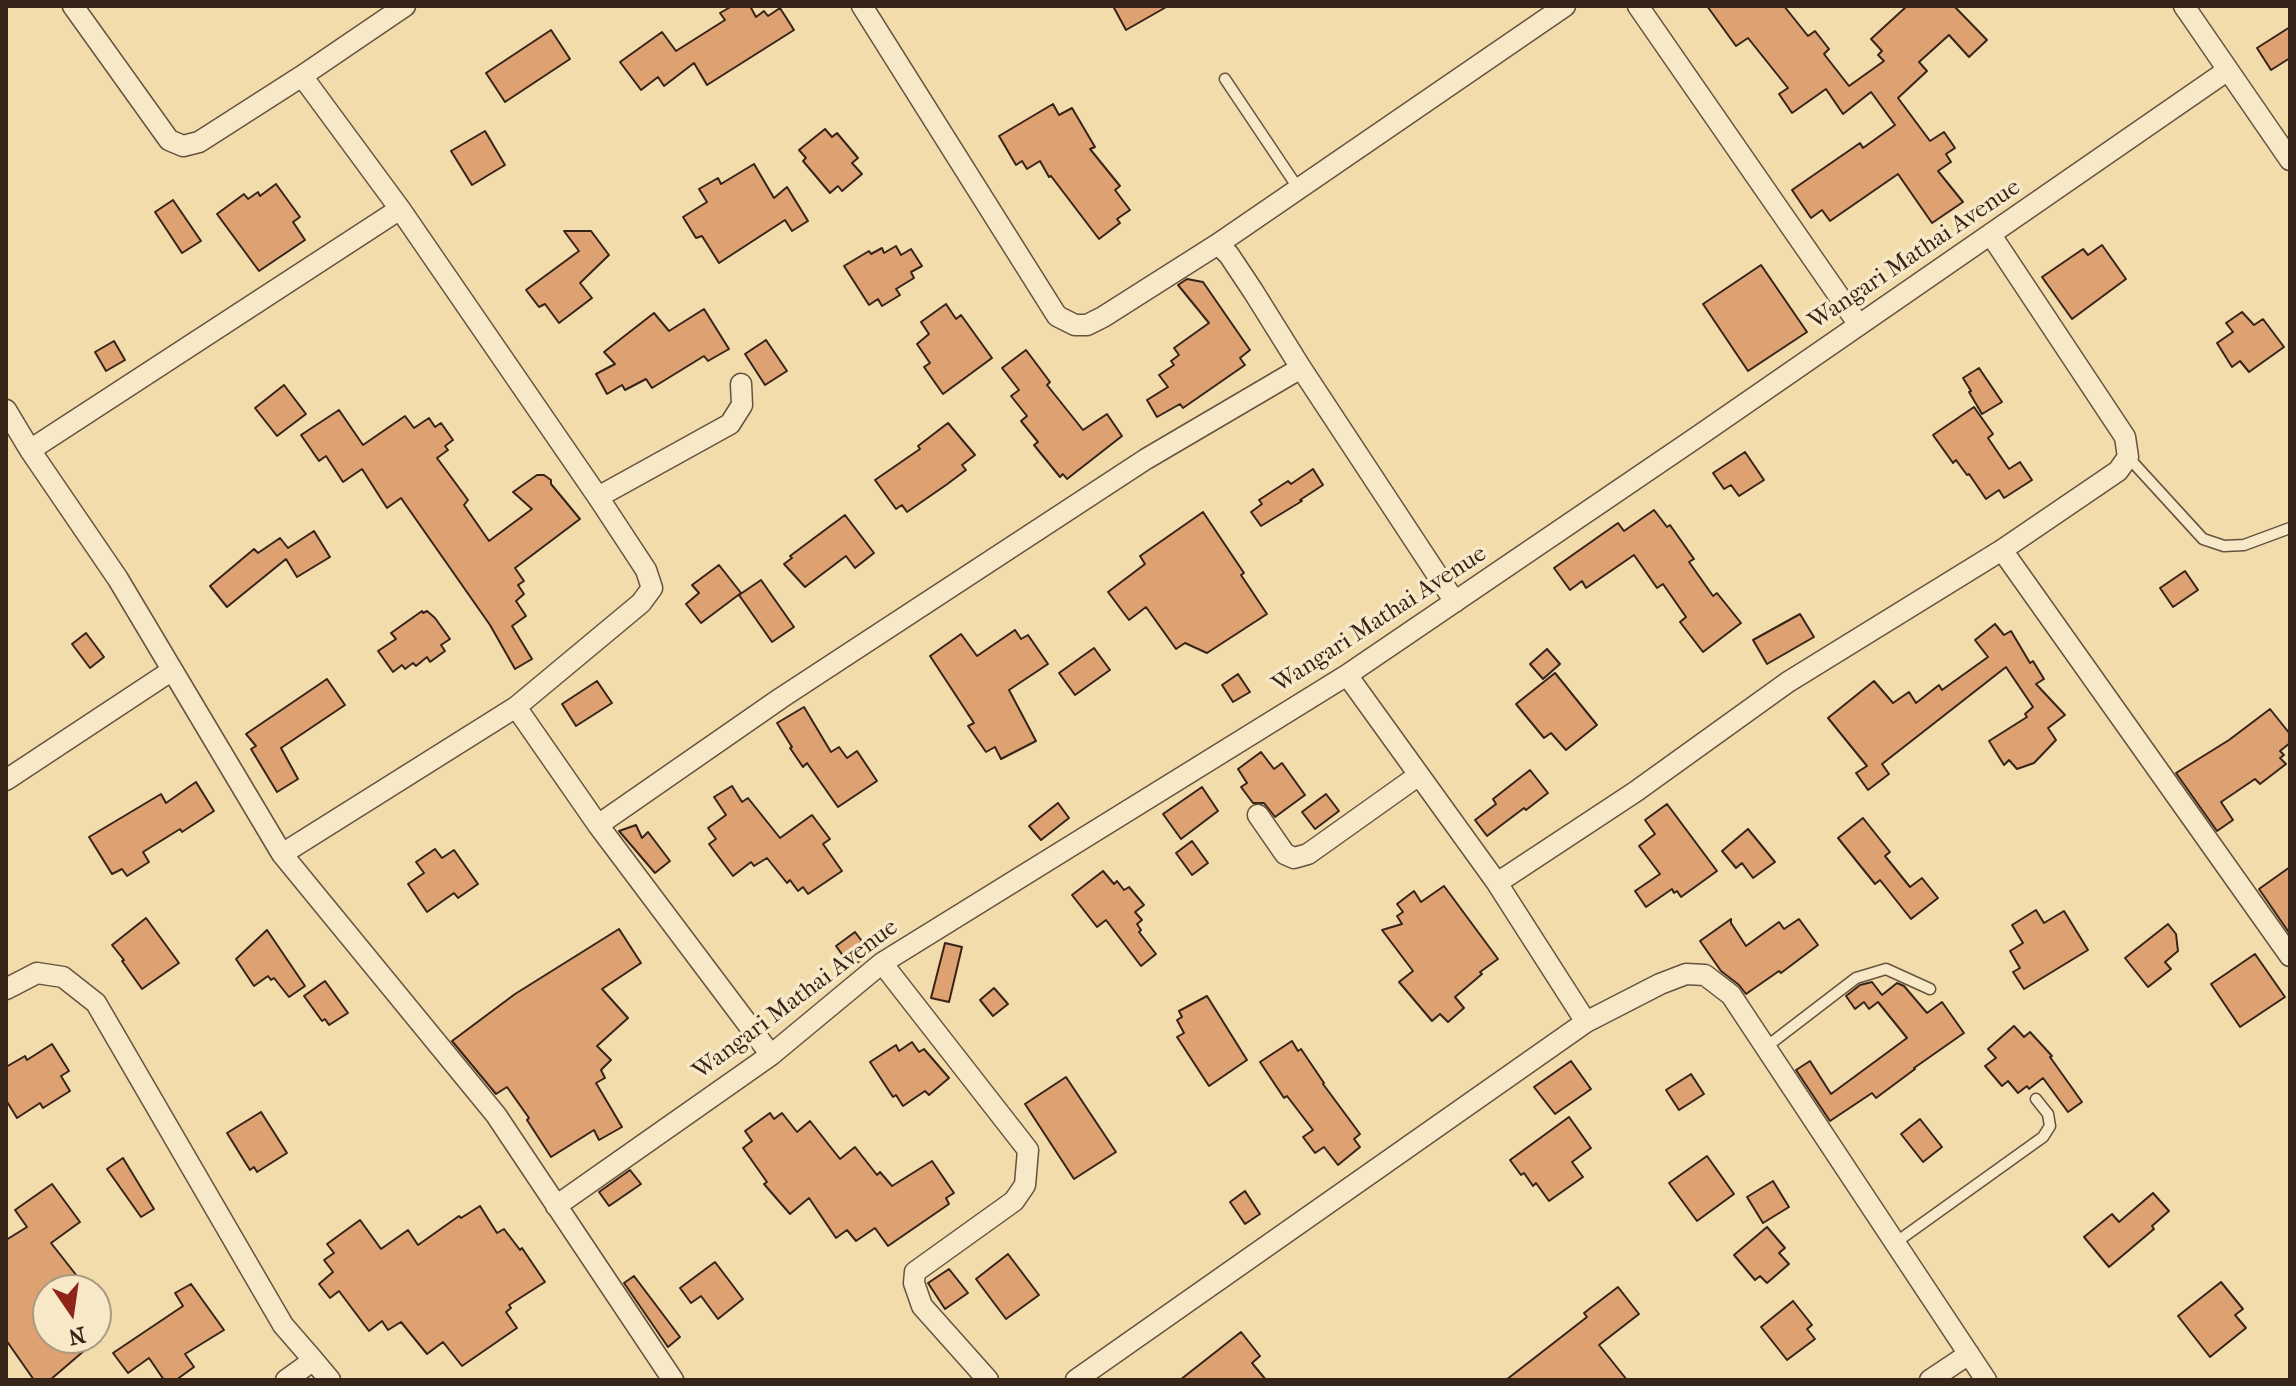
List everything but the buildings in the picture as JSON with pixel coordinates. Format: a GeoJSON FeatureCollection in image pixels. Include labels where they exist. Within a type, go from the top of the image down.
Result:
{"type":"FeatureCollection","features":[{"type":"Feature","properties":{"kind":"street"},"geometry":{"type":"LineString","coordinates":[[73,6],[169,140],[183,146],[199,142],[405,6]]}},
{"type":"Feature","properties":{"kind":"street"},"geometry":{"type":"LineString","coordinates":[[862,6],[1057,316],[1075,325],[1087,325],[1103,317],[1218,244],[1565,6]]}},
{"type":"Feature","properties":{"kind":"street"},"geometry":{"type":"LineString","coordinates":[[1638,6],[1859,325]]}},
{"type":"Feature","properties":{"kind":"street"},"geometry":{"type":"LineString","coordinates":[[2184,6],[2290,160]]}},
{"type":"Feature","properties":{"kind":"street","name":"Wangari Mathai Avenue"},"geometry":{"type":"LineString","coordinates":[[556,1206],[771,1055],[882,963],[1347,675],[2228,70]]}},
{"type":"Feature","properties":{"kind":"street"},"geometry":{"type":"LineString","coordinates":[[282,854],[516,707],[641,603],[652,588],[646,570],[598,497],[400,209],[302,76]]}},
{"type":"Feature","properties":{"kind":"street"},"geometry":{"type":"LineString","coordinates":[[30,450],[400,209]]}},
{"type":"Feature","properties":{"kind":"street"},"geometry":{"type":"LineString","coordinates":[[1497,883],[1635,792],[1788,682],[2002,550],[2118,471],[2128,457],[2125,437],[1991,235]]}},
{"type":"Feature","properties":{"kind":"street"},"geometry":{"type":"LineString","coordinates":[[1218,244],[1253,291],[1455,602]]}},
{"type":"Feature","properties":{"kind":"street"},"geometry":{"type":"LineString","coordinates":[[598,825],[781,698],[1120,476],[1301,368]]}},
{"type":"Feature","properties":{"kind":"street"},"geometry":{"type":"LineString","coordinates":[[598,497],[730,424],[742,405],[741,384]]}},
{"type":"Feature","properties":{"kind":"street"},"geometry":{"type":"LineString","coordinates":[[6,410],[118,579],[282,854],[496,1115],[673,1380]]}},
{"type":"Feature","properties":{"kind":"street"},"geometry":{"type":"LineString","coordinates":[[2002,550],[2290,956]]}},
{"type":"Feature","properties":{"kind":"street"},"geometry":{"type":"LineString","coordinates":[[6,780],[171,671]]}},
{"type":"Feature","properties":{"kind":"street"},"geometry":{"type":"LineString","coordinates":[[1347,675],[1497,883],[1586,1022]]}},
{"type":"Feature","properties":{"kind":"street"},"geometry":{"type":"LineString","coordinates":[[516,707],[598,825],[771,1055]]}},
{"type":"Feature","properties":{"kind":"street"},"geometry":{"type":"LineString","coordinates":[[1258,815],[1285,854],[1294,858],[1308,854],[1419,775]]}},
{"type":"Feature","properties":{"kind":"street"},"geometry":{"type":"LineString","coordinates":[[882,963],[1028,1150],[1025,1185],[1014,1201],[915,1272],[914,1283],[922,1306],[988,1380]]}},
{"type":"Feature","properties":{"kind":"street"},"geometry":{"type":"LineString","coordinates":[[6,989],[37,973],[63,977],[96,1003],[283,1325],[330,1380]]}},
{"type":"Feature","properties":{"kind":"street"},"geometry":{"type":"LineString","coordinates":[[1076,1380],[1586,1022],[1686,974],[1705,975],[1731,995],[1986,1380]]}},
{"type":"Feature","properties":{"kind":"street"},"geometry":{"type":"LineString","coordinates":[[1930,1380],[1969,1354]]}},
{"type":"Feature","properties":{"kind":"street"},"geometry":{"type":"LineString","coordinates":[[286,1380],[311,1362],[309,1355]]}},
{"type":"Feature","properties":{"kind":"lane"},"geometry":{"type":"LineString","coordinates":[[1225,79],[1298,188]]}},
{"type":"Feature","properties":{"kind":"lane"},"geometry":{"type":"LineString","coordinates":[[2128,457],[2203,539],[2224,546],[2244,545],[2290,528]]}},
{"type":"Feature","properties":{"kind":"lane"},"geometry":{"type":"LineString","coordinates":[[1766,1047],[1856,978],[1886,969],[1930,989]]}},
{"type":"Feature","properties":{"kind":"lane"},"geometry":{"type":"LineString","coordinates":[[1895,1243],[2043,1137],[2050,1126],[2048,1114],[2036,1099]]}}]}
